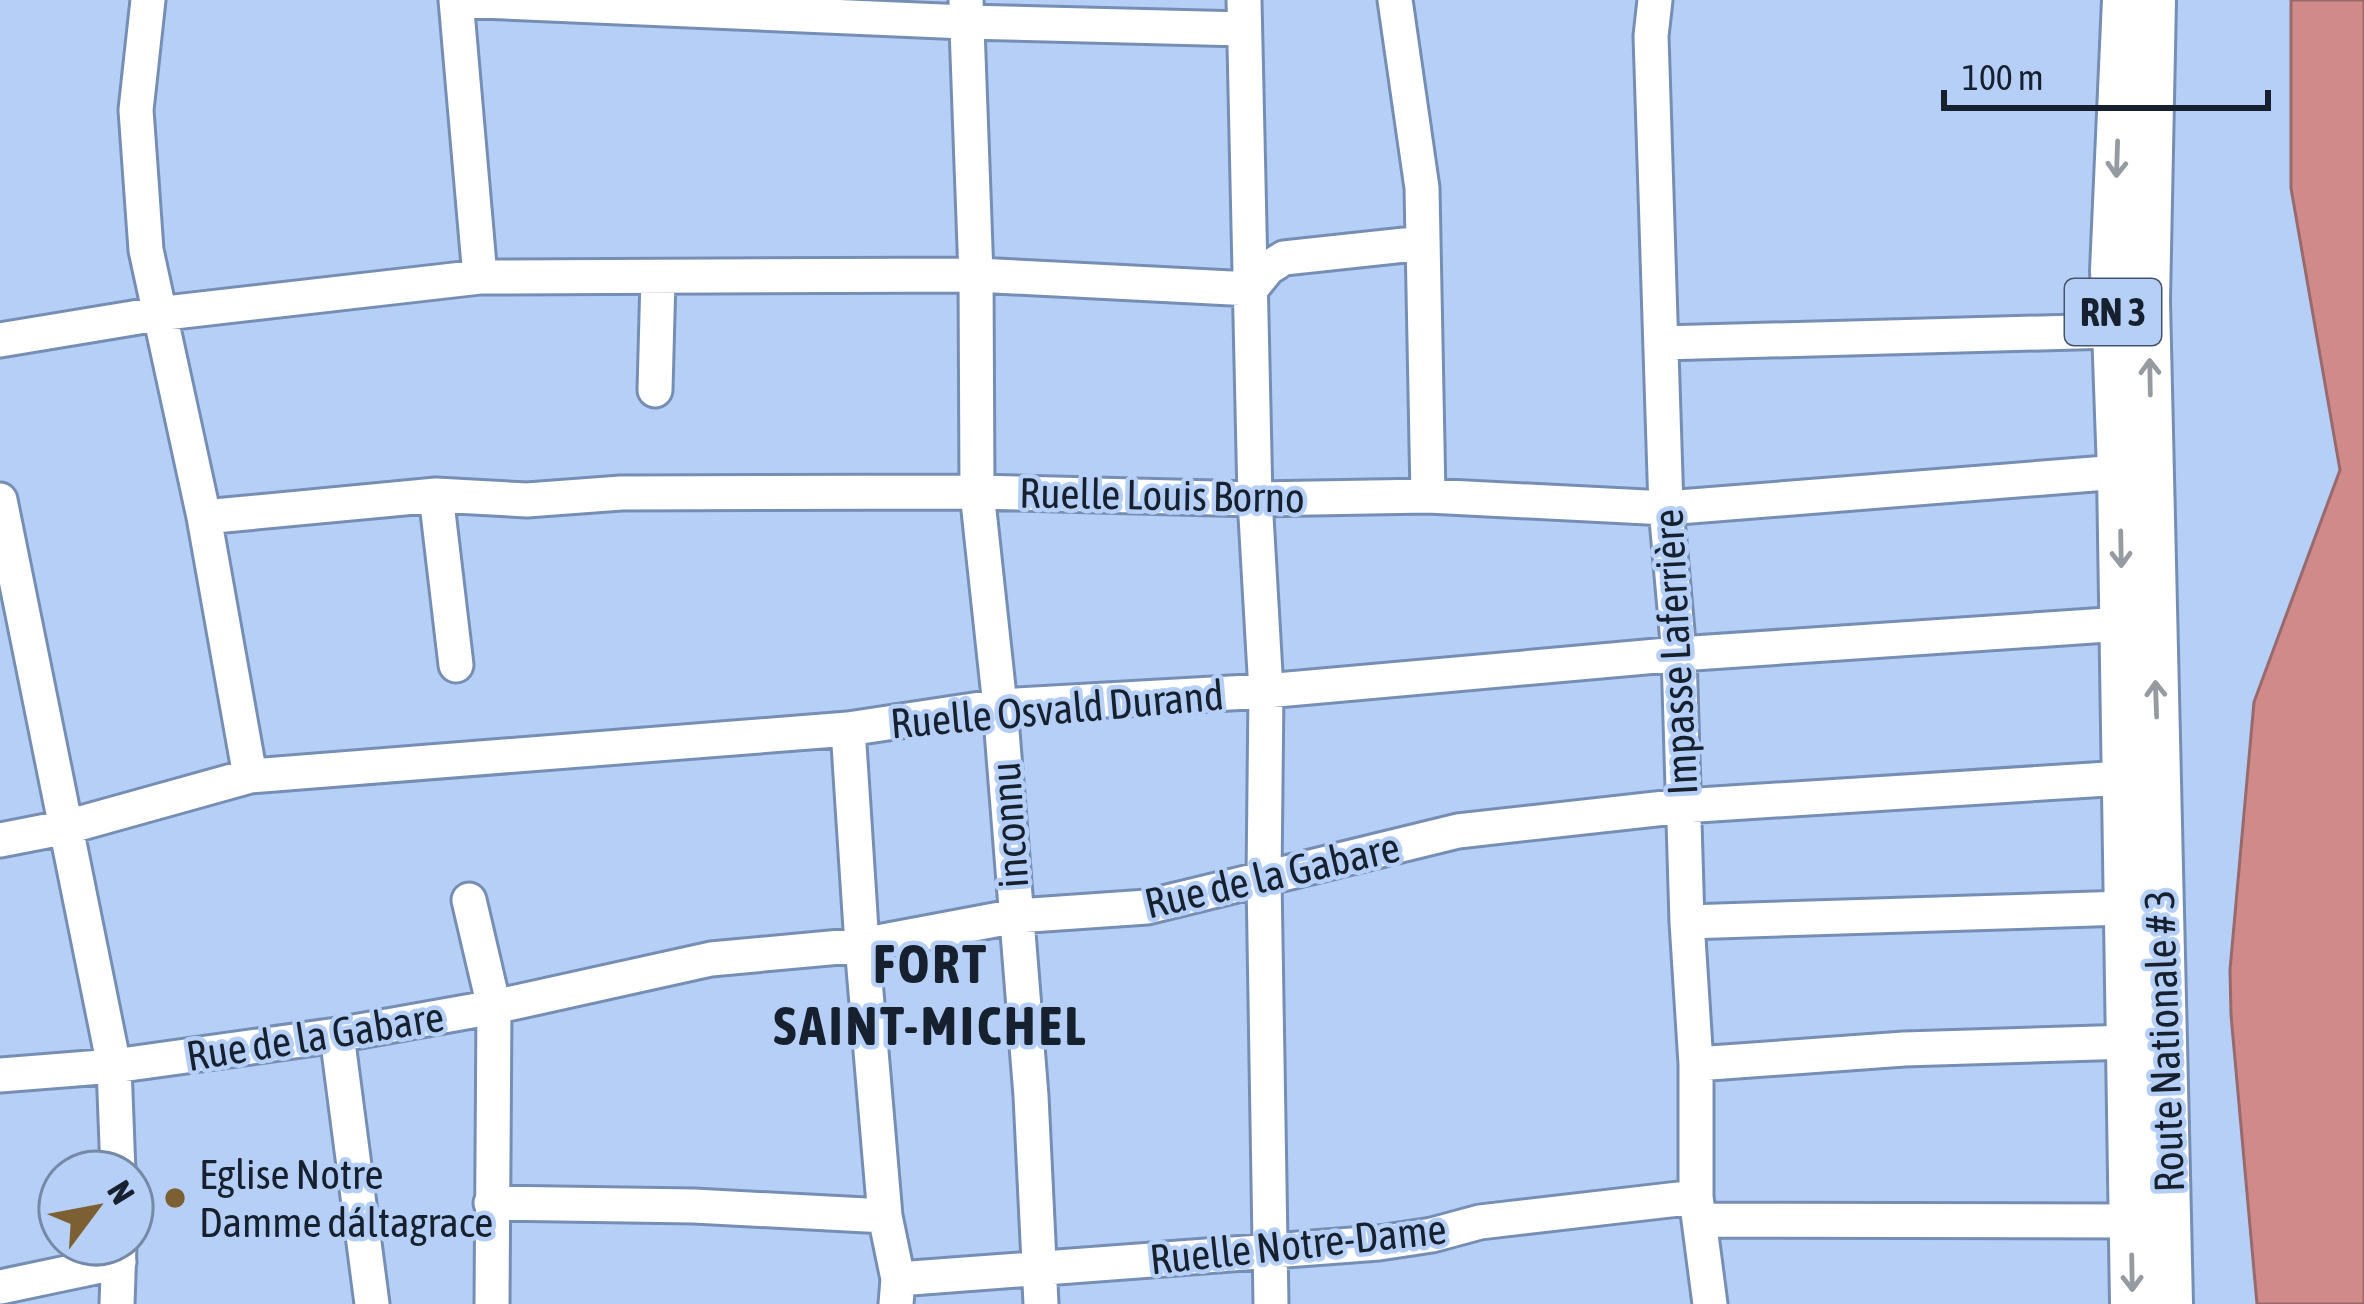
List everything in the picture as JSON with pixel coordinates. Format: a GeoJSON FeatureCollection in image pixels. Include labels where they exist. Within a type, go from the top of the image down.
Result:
{"type":"FeatureCollection","features":[{"type":"Feature","properties":{"kind":"main road","name":"RN 3"},"geometry":{"type":"LineString","coordinates":[[2124,0],[2113,331],[2119,472],[2137,622]]}},
{"type":"Feature","properties":{"kind":"main road","name":"RN 3"},"geometry":{"type":"LineString","coordinates":[[2141,778],[2137,622],[2154,0]]}},
{"type":"Feature","properties":{"kind":"main road","name":"Route Nationale # 3"},"geometry":{"type":"LineString","coordinates":[[2132,1304],[2126,908],[2141,778]]}},
{"type":"Feature","properties":{"kind":"main road","name":"Route Nationale # 3"},"geometry":{"type":"LineString","coordinates":[[2141,778],[2171,1304]]}},
{"type":"Feature","properties":{"kind":"street"},"geometry":{"type":"LineString","coordinates":[[148,0],[136,110],[137,161],[158,314],[204,517],[250,776]]}},
{"type":"Feature","properties":{"kind":"street"},"geometry":{"type":"LineString","coordinates":[[480,277],[457,0],[1244,15],[1256,499],[1266,691],[1271,1304]]}},
{"type":"Feature","properties":{"kind":"street"},"geometry":{"type":"LineString","coordinates":[[1395,0],[1422,188],[1428,496]]}},
{"type":"Feature","properties":{"kind":"street","name":"Impasse Laferrière"},"geometry":{"type":"LineString","coordinates":[[1655,0],[1651,36],[1666,508],[1679,654],[1698,1208],[1710,1304]]}},
{"type":"Feature","properties":{"kind":"street","name":"inconnu"},"geometry":{"type":"LineString","coordinates":[[965,11],[976,274],[977,492],[1000,706],[1031,1096],[1040,1288]]}},
{"type":"Feature","properties":{"kind":"street"},"geometry":{"type":"LineString","coordinates":[[1251,289],[1284,257],[1423,243]]}},
{"type":"Feature","properties":{"kind":"street"},"geometry":{"type":"LineString","coordinates":[[0,340],[158,314],[480,277],[976,274],[1251,289]]}},
{"type":"Feature","properties":{"kind":"street"},"geometry":{"type":"LineString","coordinates":[[655,390],[658,278]]}},
{"type":"Feature","properties":{"kind":"street"},"geometry":{"type":"LineString","coordinates":[[1661,343],[2113,331]]}},
{"type":"Feature","properties":{"kind":"street","name":"Ruelle Louis Borno"},"geometry":{"type":"LineString","coordinates":[[204,517],[436,495],[526,500],[621,493],[977,492],[1256,499],[1428,496],[1666,508],[2119,472]]}},
{"type":"Feature","properties":{"kind":"street"},"geometry":{"type":"LineString","coordinates":[[436,495],[456,665]]}},
{"type":"Feature","properties":{"kind":"street"},"geometry":{"type":"LineString","coordinates":[[0,502],[114,1066],[117,1148]]}},
{"type":"Feature","properties":{"kind":"street","name":"Ruelle Osvald Durand"},"geometry":{"type":"LineString","coordinates":[[0,840],[67,827],[250,776],[848,729],[1000,706],[1266,691],[1679,654],[2137,622]]}},
{"type":"Feature","properties":{"kind":"street"},"geometry":{"type":"LineString","coordinates":[[848,729],[885,1216],[897,1292]]}},
{"type":"Feature","properties":{"kind":"street","name":"Rue de la Gabare"},"geometry":{"type":"LineString","coordinates":[[0,1076],[114,1066],[337,1035],[711,959],[862,945],[1016,916],[1147,908],[1458,831],[1684,806],[2141,778]]}},
{"type":"Feature","properties":{"kind":"street"},"geometry":{"type":"LineString","coordinates":[[469,900],[494,1006],[492,1304]]}},
{"type":"Feature","properties":{"kind":"street"},"geometry":{"type":"LineString","coordinates":[[1687,922],[2126,908]]}},
{"type":"Feature","properties":{"kind":"street"},"geometry":{"type":"LineString","coordinates":[[337,1035],[372,1304]]}},
{"type":"Feature","properties":{"kind":"street"},"geometry":{"type":"LineString","coordinates":[[1696,1064],[1904,1049],[2130,1042]]}},
{"type":"Feature","properties":{"kind":"street"},"geometry":{"type":"LineString","coordinates":[[491,1203],[694,1206],[885,1216]]}},
{"type":"Feature","properties":{"kind":"street","name":"Ruelle Notre-Dame"},"geometry":{"type":"LineString","coordinates":[[897,1292],[1040,1288],[1270,1252],[1379,1243],[1480,1222],[1698,1208],[2130,1221]]}},
{"type":"Feature","properties":{"kind":"street"},"geometry":{"type":"LineString","coordinates":[[0,1287],[66,1268]]}},
{"type":"Feature","properties":{"kind":"street"},"geometry":{"type":"LineString","coordinates":[[117,1304],[118,1268]]}},
{"type":"Feature","properties":{"kind":"shaded area"},"geometry":{"type":"Polygon","coordinates":[[[2291,0],[2364,0],[2364,1304],[2257,1304],[2231,1015],[2230,970],[2254,702],[2340,470],[2291,188],[2291,0]]]}},
{"type":"Feature","properties":{"kind":"place","name":"Eglise Notre Damme dáltagrace"},"geometry":{"type":"Point","coordinates":[175,1198]}},
{"type":"Feature","properties":{"kind":"district","name":"FORT SAINT-MICHEL"},"geometry":{"type":"Point","coordinates":[931,995]}}]}
